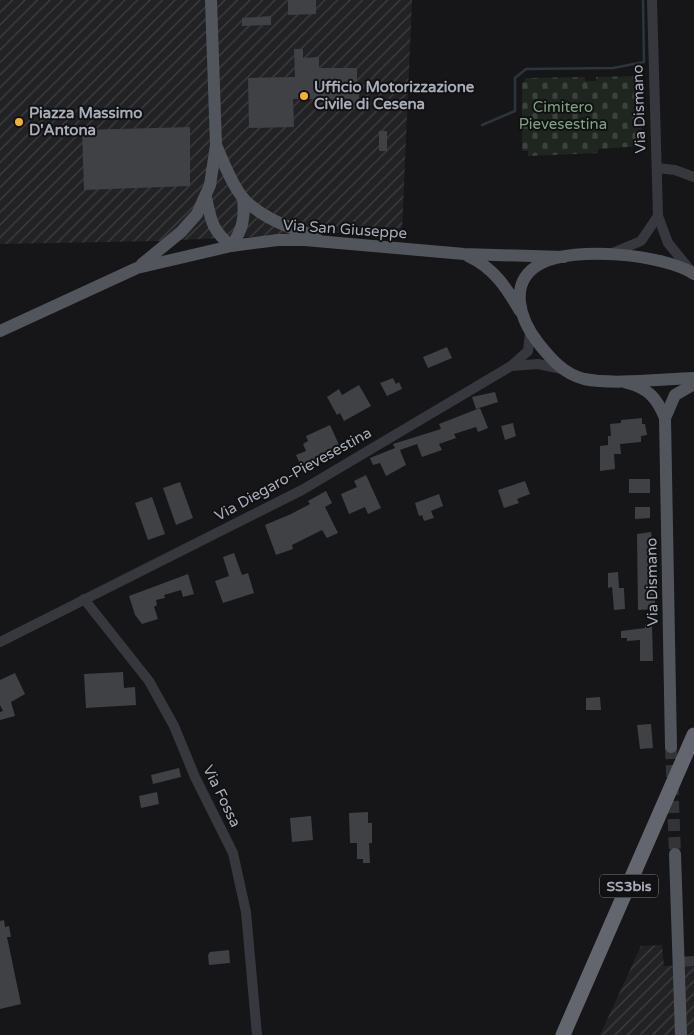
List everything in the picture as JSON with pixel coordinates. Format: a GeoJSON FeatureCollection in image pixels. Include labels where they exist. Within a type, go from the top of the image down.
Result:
{"type":"FeatureCollection","features":[{"type":"Feature","properties":{"kind":"highway","name":"SS3bis"},"geometry":{"type":"LineString","coordinates":[[563,1035],[694,735]]}},
{"type":"Feature","properties":{"kind":"highway","name":"SS3bis"},"geometry":{"type":"LineString","coordinates":[[574,1035],[694,761]]}},
{"type":"Feature","properties":{"kind":"main road"},"geometry":{"type":"LineString","coordinates":[[137,268],[181,232],[197,214],[206,197],[216,145],[211,0]]}},
{"type":"Feature","properties":{"kind":"main road"},"geometry":{"type":"LineString","coordinates":[[216,145],[243,198],[257,210],[277,222],[335,242]]}},
{"type":"Feature","properties":{"kind":"main road"},"geometry":{"type":"LineString","coordinates":[[206,197],[212,226],[218,236],[231,246],[242,229],[244,214],[243,198]]}},
{"type":"Feature","properties":{"kind":"main road","name":"Via San Giuseppe"},"geometry":{"type":"LineString","coordinates":[[0,331],[137,268],[231,246],[278,240],[335,242],[464,254],[564,256]]}},
{"type":"Feature","properties":{"kind":"main road","name":"Via San Giuseppe"},"geometry":{"type":"LineString","coordinates":[[464,254],[490,269],[503,282],[530,333],[548,355],[564,370]]}},
{"type":"Feature","properties":{"kind":"main road"},"geometry":{"type":"LineString","coordinates":[[521,314],[522,287],[528,272],[542,262],[564,256],[611,254],[659,260],[693,273]]}},
{"type":"Feature","properties":{"kind":"main road"},"geometry":{"type":"LineString","coordinates":[[564,370],[583,379],[694,378]]}},
{"type":"Feature","properties":{"kind":"main road","name":"Via Dismano"},"geometry":{"type":"LineString","coordinates":[[617,380],[649,391],[660,406],[665,418],[671,747]]}},
{"type":"Feature","properties":{"kind":"main road","name":"Via Dismano"},"geometry":{"type":"LineString","coordinates":[[665,418],[676,396],[694,384]]}},
{"type":"Feature","properties":{"kind":"main road"},"geometry":{"type":"LineString","coordinates":[[675,854],[681,1035]]}},
{"type":"Feature","properties":{"kind":"street","name":"Via Dismano"},"geometry":{"type":"LineString","coordinates":[[652,0],[658,216],[668,243],[693,273]]}},
{"type":"Feature","properties":{"kind":"street"},"geometry":{"type":"LineString","coordinates":[[657,168],[675,170],[694,177]]}},
{"type":"Feature","properties":{"kind":"street"},"geometry":{"type":"LineString","coordinates":[[611,254],[641,241],[658,216]]}},
{"type":"Feature","properties":{"kind":"street","name":"Via Diegaro-Pievesestina"},"geometry":{"type":"LineString","coordinates":[[0,642],[302,490],[511,366],[528,352],[530,333]]}},
{"type":"Feature","properties":{"kind":"street","name":"Via Diegaro-Pievesestina"},"geometry":{"type":"LineString","coordinates":[[511,366],[538,364],[564,370]]}},
{"type":"Feature","properties":{"kind":"street","name":"Via Fossa"},"geometry":{"type":"LineString","coordinates":[[84,599],[149,681],[174,726],[194,777],[233,853],[246,912],[257,1035]]}},
{"type":"Feature","properties":{"kind":"street"},"geometry":{"type":"LineString","coordinates":[[679,962],[694,962]]}},
{"type":"Feature","properties":{"kind":"shaded area"},"geometry":{"type":"Polygon","coordinates":[[[0,0],[412,0],[402,230],[158,241],[0,244],[0,0]]]}},
{"type":"Feature","properties":{"kind":"shaded area"},"geometry":{"type":"Polygon","coordinates":[[[662,945],[664,966],[694,965],[694,1035],[600,1035],[641,946],[662,945]]]}},
{"type":"Feature","properties":{"kind":"green space","name":"Cimitero Pievesestina"},"geometry":{"type":"Polygon","coordinates":[[[641,76],[642,146],[598,149],[598,153],[528,156],[528,151],[522,151],[522,82],[525,82],[525,78],[585,77],[585,81],[596,81],[596,77],[641,76]]]}},
{"type":"Feature","properties":{"kind":"building"},"geometry":{"type":"Polygon","coordinates":[[[288,0],[316,0],[316,14],[288,15],[288,0]]]}},
{"type":"Feature","properties":{"kind":"building"},"geometry":{"type":"Polygon","coordinates":[[[271,16],[271,25],[242,26],[242,18],[271,16]]]}},
{"type":"Feature","properties":{"kind":"building","name":"Ufficio Motorizzazione Civile di Cesena"},"geometry":{"type":"Polygon","coordinates":[[[294,49],[303,49],[303,58],[319,57],[319,68],[357,68],[357,84],[362,84],[362,92],[359,92],[359,109],[331,109],[331,99],[293,99],[294,127],[249,128],[248,78],[295,77],[294,49]]]}},
{"type":"Feature","properties":{"kind":"building"},"geometry":{"type":"Polygon","coordinates":[[[190,127],[190,186],[84,190],[82,130],[190,127]]]}},
{"type":"Feature","properties":{"kind":"building"},"geometry":{"type":"Polygon","coordinates":[[[379,131],[387,131],[387,151],[379,151],[379,131]]]}},
{"type":"Feature","properties":{"kind":"building"},"geometry":{"type":"Polygon","coordinates":[[[447,347],[452,358],[428,368],[423,357],[447,347]]]}},
{"type":"Feature","properties":{"kind":"building"},"geometry":{"type":"Polygon","coordinates":[[[393,378],[396,384],[399,382],[402,389],[387,396],[380,383],[393,378]]]}},
{"type":"Feature","properties":{"kind":"building"},"geometry":{"type":"Polygon","coordinates":[[[359,385],[371,406],[344,421],[340,413],[337,415],[327,397],[339,389],[342,395],[359,385]]]}},
{"type":"Feature","properties":{"kind":"building"},"geometry":{"type":"Polygon","coordinates":[[[495,392],[498,402],[476,409],[472,397],[495,392]]]}},
{"type":"Feature","properties":{"kind":"building"},"geometry":{"type":"Polygon","coordinates":[[[480,408],[488,428],[478,432],[476,427],[454,434],[456,438],[439,444],[442,450],[422,457],[417,444],[400,450],[406,465],[386,476],[380,463],[373,465],[370,458],[395,448],[393,444],[441,429],[439,424],[480,408]]]}},
{"type":"Feature","properties":{"kind":"building"},"geometry":{"type":"Polygon","coordinates":[[[642,418],[642,424],[645,424],[647,435],[641,436],[641,442],[620,444],[621,454],[614,454],[615,469],[600,471],[600,446],[608,445],[608,436],[611,436],[610,424],[621,423],[621,420],[642,418]]]}},
{"type":"Feature","properties":{"kind":"building"},"geometry":{"type":"Polygon","coordinates":[[[513,423],[516,436],[505,440],[501,426],[513,423]]]}},
{"type":"Feature","properties":{"kind":"building"},"geometry":{"type":"Polygon","coordinates":[[[330,425],[340,447],[314,459],[315,462],[302,468],[296,455],[306,451],[303,444],[308,441],[306,436],[330,425]]]}},
{"type":"Feature","properties":{"kind":"building"},"geometry":{"type":"Polygon","coordinates":[[[366,475],[381,508],[368,514],[365,507],[349,514],[341,494],[357,487],[354,481],[366,475]]]}},
{"type":"Feature","properties":{"kind":"building"},"geometry":{"type":"Polygon","coordinates":[[[629,479],[650,479],[650,493],[629,493],[629,479]]]}},
{"type":"Feature","properties":{"kind":"building"},"geometry":{"type":"Polygon","coordinates":[[[525,481],[530,494],[517,499],[519,503],[504,508],[498,490],[525,481]]]}},
{"type":"Feature","properties":{"kind":"building"},"geometry":{"type":"Polygon","coordinates":[[[180,482],[193,518],[176,525],[163,488],[180,482]]]}},
{"type":"Feature","properties":{"kind":"building"},"geometry":{"type":"Polygon","coordinates":[[[326,491],[332,503],[325,507],[338,533],[327,538],[322,530],[292,545],[293,549],[276,555],[265,525],[310,504],[308,501],[326,491]]]}},
{"type":"Feature","properties":{"kind":"building"},"geometry":{"type":"Polygon","coordinates":[[[439,494],[443,506],[431,511],[434,518],[424,521],[422,515],[419,516],[415,503],[439,494]]]}},
{"type":"Feature","properties":{"kind":"building"},"geometry":{"type":"Polygon","coordinates":[[[152,497],[165,534],[148,540],[135,503],[152,497]]]}},
{"type":"Feature","properties":{"kind":"building"},"geometry":{"type":"Polygon","coordinates":[[[635,507],[650,507],[650,518],[635,519],[635,507]]]}},
{"type":"Feature","properties":{"kind":"building"},"geometry":{"type":"Polygon","coordinates":[[[651,532],[654,553],[651,553],[652,594],[655,594],[655,609],[638,610],[637,534],[651,532]]]}},
{"type":"Feature","properties":{"kind":"building"},"geometry":{"type":"Polygon","coordinates":[[[234,553],[242,575],[248,573],[254,593],[223,603],[215,581],[229,576],[223,557],[234,553]]]}},
{"type":"Feature","properties":{"kind":"building"},"geometry":{"type":"Polygon","coordinates":[[[618,572],[619,588],[624,588],[625,609],[614,610],[612,587],[608,588],[608,573],[618,572]]]}},
{"type":"Feature","properties":{"kind":"building"},"geometry":{"type":"Polygon","coordinates":[[[188,574],[194,594],[183,597],[181,590],[164,595],[165,598],[156,600],[157,605],[154,607],[158,619],[142,624],[135,615],[129,596],[188,574]]]}},
{"type":"Feature","properties":{"kind":"building"},"geometry":{"type":"Polygon","coordinates":[[[645,624],[652,624],[653,661],[640,661],[640,640],[627,641],[627,638],[621,638],[621,631],[645,628],[645,624]]]}},
{"type":"Feature","properties":{"kind":"building"},"geometry":{"type":"Polygon","coordinates":[[[123,672],[124,688],[135,687],[136,705],[86,708],[84,674],[123,672]]]}},
{"type":"Feature","properties":{"kind":"building"},"geometry":{"type":"Polygon","coordinates":[[[15,673],[25,694],[11,702],[15,716],[0,720],[0,712],[3,711],[0,705],[0,680],[15,673]]]}},
{"type":"Feature","properties":{"kind":"building"},"geometry":{"type":"Polygon","coordinates":[[[600,697],[601,710],[586,710],[586,698],[600,697]]]}},
{"type":"Feature","properties":{"kind":"building"},"geometry":{"type":"Polygon","coordinates":[[[651,724],[653,748],[640,749],[637,725],[651,724]]]}},
{"type":"Feature","properties":{"kind":"building"},"geometry":{"type":"Polygon","coordinates":[[[179,768],[181,777],[153,784],[151,775],[179,768]]]}},
{"type":"Feature","properties":{"kind":"building"},"geometry":{"type":"Polygon","coordinates":[[[157,792],[159,804],[141,808],[139,796],[157,792]]]}},
{"type":"Feature","properties":{"kind":"building"},"geometry":{"type":"Polygon","coordinates":[[[368,812],[368,823],[372,823],[372,843],[369,843],[370,863],[363,863],[363,859],[357,859],[357,843],[350,843],[349,813],[368,812]]]}},
{"type":"Feature","properties":{"kind":"building"},"geometry":{"type":"Polygon","coordinates":[[[311,816],[313,840],[292,842],[290,818],[311,816]]]}},
{"type":"Feature","properties":{"kind":"building"},"geometry":{"type":"Polygon","coordinates":[[[4,920],[5,927],[9,926],[11,937],[7,937],[21,1004],[0,1009],[0,921],[4,920]]]}},
{"type":"Feature","properties":{"kind":"building"},"geometry":{"type":"Polygon","coordinates":[[[229,950],[230,963],[209,965],[208,955],[210,952],[229,950]]]}},
{"type":"Feature","properties":{"kind":"waterway"},"geometry":{"type":"LineString","coordinates":[[482,125],[515,111],[515,78],[526,69],[613,68],[644,62],[643,0]]}},
{"type":"Feature","properties":{"kind":"tunnel"},"geometry":{"type":"LineString","coordinates":[[671,747],[675,854]]}},
{"type":"Feature","properties":{"kind":"place","name":"Ufficio Motorizzazione Civile di Cesena"},"geometry":{"type":"Point","coordinates":[304,96]}},
{"type":"Feature","properties":{"kind":"place","name":"Piazza Massimo D'Antona"},"geometry":{"type":"Point","coordinates":[19,122]}}]}
